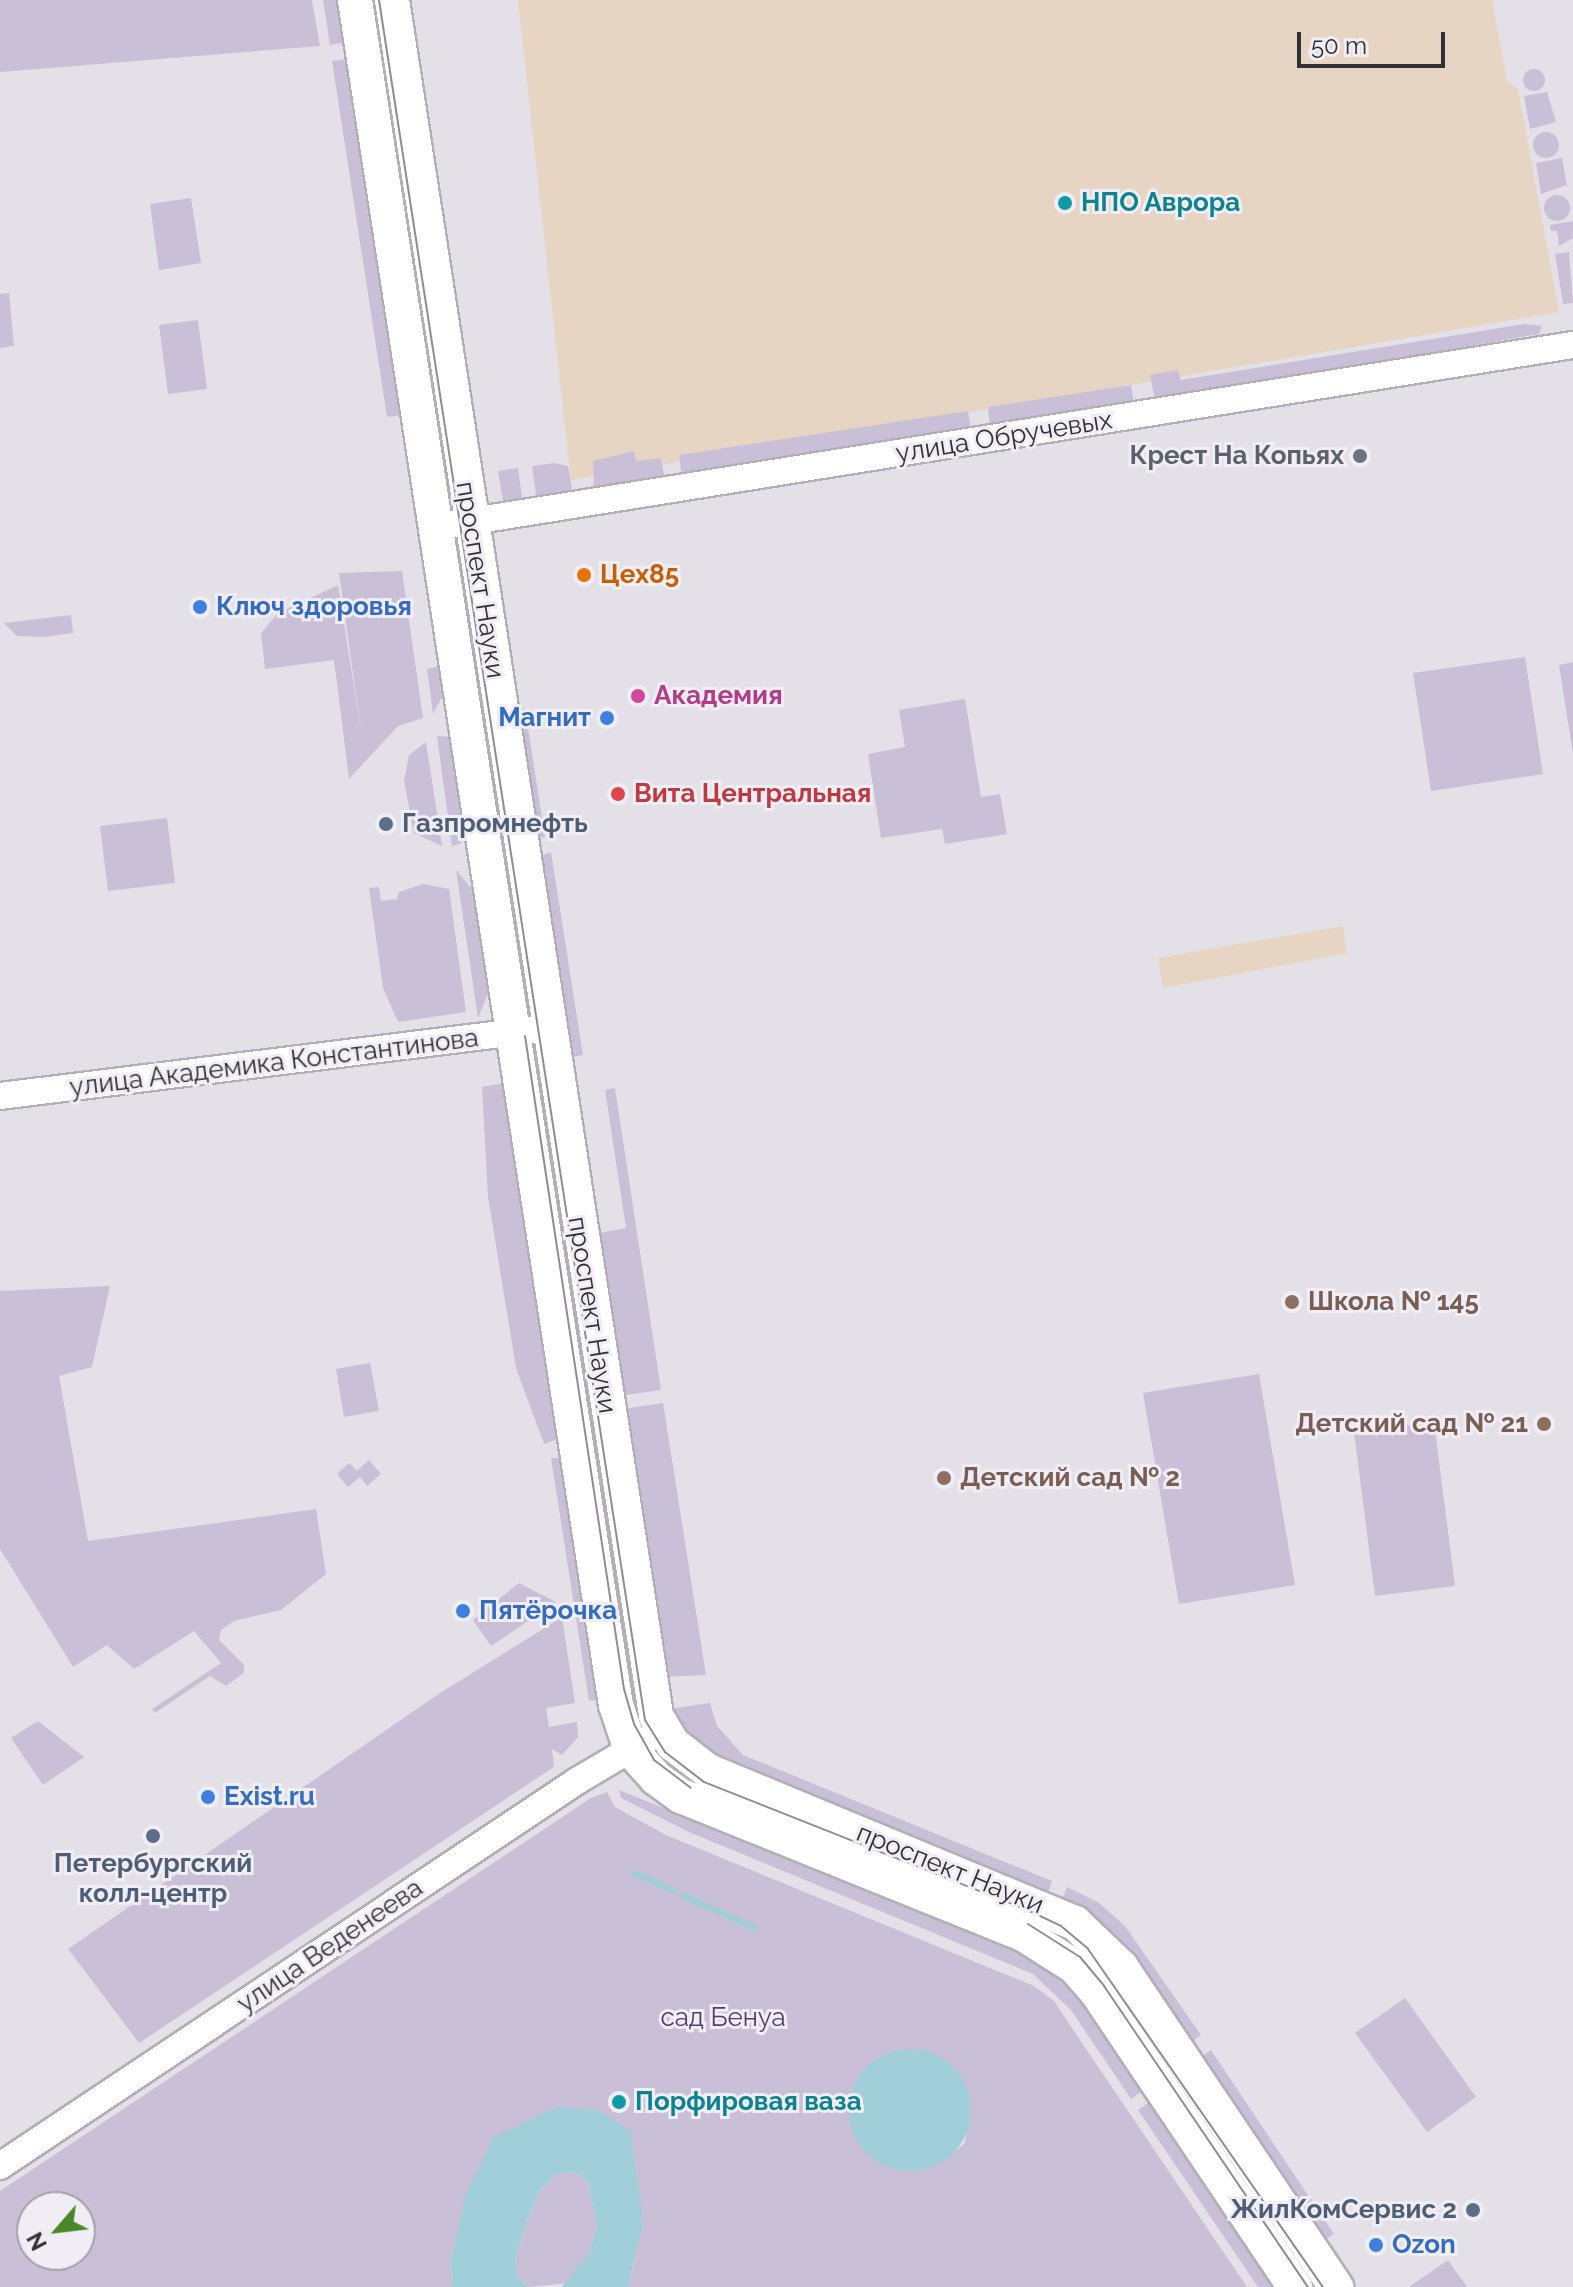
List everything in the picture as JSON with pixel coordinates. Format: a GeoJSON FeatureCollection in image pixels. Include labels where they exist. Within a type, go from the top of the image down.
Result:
{"type":"FeatureCollection","features":[{"type":"Feature","properties":{"kind":"main road","name":"проспект Науки"},"geometry":{"type":"LineString","coordinates":[[355,0],[616,1705],[631,1750],[656,1778],[681,1796],[1023,1934],[1075,1967],[1096,1991],[1295,2287]]}},
{"type":"Feature","properties":{"kind":"main road","name":"проспект Науки"},"geometry":{"type":"LineString","coordinates":[[392,0],[653,1702],[663,1730],[688,1758],[708,1771],[1075,1923],[1121,1967],[1336,2287]]}},
{"type":"Feature","properties":{"kind":"street","name":"улица Обручевых"},"geometry":{"type":"LineString","coordinates":[[435,527],[1573,345]]}},
{"type":"Feature","properties":{"kind":"street","name":"улица Академика Константинова"},"geometry":{"type":"LineString","coordinates":[[0,1096],[549,1028]]}},
{"type":"Feature","properties":{"kind":"street","name":"улица Веденеева"},"geometry":{"type":"LineString","coordinates":[[0,2166],[663,1730]]}},
{"type":"Feature","properties":{"kind":"shaded area"},"geometry":{"type":"Polygon","coordinates":[[[518,0],[1492,0],[1507,81],[1518,89],[1559,312],[571,480],[518,0]]]}},
{"type":"Feature","properties":{"kind":"shaded area"},"geometry":{"type":"Polygon","coordinates":[[[1343,926],[1347,953],[1163,988],[1158,958],[1343,926]]]}},
{"type":"Feature","properties":{"kind":"green space"},"geometry":{"type":"Polygon","coordinates":[[[0,0],[312,0],[320,46],[0,72],[0,0]]]}},
{"type":"Feature","properties":{"kind":"green space"},"geometry":{"type":"Polygon","coordinates":[[[323,0],[339,0],[346,42],[330,45],[323,0]]]}},
{"type":"Feature","properties":{"kind":"green space"},"geometry":{"type":"Polygon","coordinates":[[[348,59],[402,415],[387,417],[332,61],[348,59]]]}},
{"type":"Feature","properties":{"kind":"green space"},"geometry":{"type":"Polygon","coordinates":[[[1530,69],[1538,69],[1545,80],[1538,91],[1530,91],[1523,84],[1523,76],[1530,69]]]}},
{"type":"Feature","properties":{"kind":"green space"},"geometry":{"type":"Polygon","coordinates":[[[1547,92],[1556,122],[1530,129],[1524,96],[1547,92]]]}},
{"type":"Feature","properties":{"kind":"green space"},"geometry":{"type":"Polygon","coordinates":[[[1546,132],[1555,136],[1559,145],[1555,154],[1546,158],[1537,154],[1533,145],[1537,136],[1546,132]]]}},
{"type":"Feature","properties":{"kind":"green space"},"geometry":{"type":"Polygon","coordinates":[[[1562,158],[1567,185],[1541,194],[1536,163],[1562,158]]]}},
{"type":"Feature","properties":{"kind":"green space"},"geometry":{"type":"Polygon","coordinates":[[[1557,195],[1566,199],[1570,208],[1566,217],[1557,221],[1548,217],[1544,208],[1548,199],[1557,195]]]}},
{"type":"Feature","properties":{"kind":"green space"},"geometry":{"type":"Polygon","coordinates":[[[191,198],[201,263],[159,270],[150,204],[191,198]]]}},
{"type":"Feature","properties":{"kind":"green space"},"geometry":{"type":"Polygon","coordinates":[[[1573,221],[1573,238],[1559,246],[1557,231],[1551,231],[1550,225],[1573,221]]]}},
{"type":"Feature","properties":{"kind":"green space"},"geometry":{"type":"Polygon","coordinates":[[[1569,252],[1573,303],[1563,304],[1555,254],[1569,252]]]}},
{"type":"Feature","properties":{"kind":"green space"},"geometry":{"type":"Polygon","coordinates":[[[9,293],[14,346],[0,348],[0,294],[9,293]]]}},
{"type":"Feature","properties":{"kind":"green space"},"geometry":{"type":"Polygon","coordinates":[[[198,320],[207,389],[168,394],[159,325],[198,320]]]}},
{"type":"Feature","properties":{"kind":"green space"},"geometry":{"type":"Polygon","coordinates":[[[1524,324],[1542,326],[1539,334],[1155,400],[1150,375],[1178,370],[1181,380],[1524,324]]]}},
{"type":"Feature","properties":{"kind":"green space"},"geometry":{"type":"Polygon","coordinates":[[[1131,385],[1134,404],[990,427],[988,407],[1131,385]]]}},
{"type":"Feature","properties":{"kind":"green space"},"geometry":{"type":"Polygon","coordinates":[[[968,411],[971,430],[682,478],[679,455],[968,411]]]}},
{"type":"Feature","properties":{"kind":"green space"},"geometry":{"type":"Polygon","coordinates":[[[634,451],[636,461],[661,458],[665,480],[594,491],[593,461],[634,451]]]}},
{"type":"Feature","properties":{"kind":"green space"},"geometry":{"type":"Polygon","coordinates":[[[554,463],[568,466],[573,494],[537,501],[532,466],[554,463]]]}},
{"type":"Feature","properties":{"kind":"green space"},"geometry":{"type":"Polygon","coordinates":[[[518,468],[522,498],[503,501],[498,471],[518,468]]]}},
{"type":"Feature","properties":{"kind":"green space"},"geometry":{"type":"Polygon","coordinates":[[[402,571],[423,718],[398,726],[349,779],[334,660],[265,669],[261,633],[278,613],[338,585],[361,731],[339,573],[402,571]]]}},
{"type":"Feature","properties":{"kind":"green space"},"geometry":{"type":"Polygon","coordinates":[[[71,615],[73,633],[44,637],[17,636],[4,623],[71,615]]]}},
{"type":"Feature","properties":{"kind":"green space"},"geometry":{"type":"Polygon","coordinates":[[[1525,657],[1543,774],[1431,791],[1413,673],[1525,657]]]}},
{"type":"Feature","properties":{"kind":"green space"},"geometry":{"type":"Polygon","coordinates":[[[1573,662],[1573,754],[1559,665],[1573,662]]]}},
{"type":"Feature","properties":{"kind":"green space"},"geometry":{"type":"Polygon","coordinates":[[[441,666],[443,695],[433,714],[427,669],[441,666]]]}},
{"type":"Feature","properties":{"kind":"green space"},"geometry":{"type":"Polygon","coordinates":[[[965,699],[981,797],[1000,794],[1007,834],[945,844],[942,829],[881,838],[868,754],[905,747],[899,710],[965,699]]]}},
{"type":"Feature","properties":{"kind":"green space"},"geometry":{"type":"Polygon","coordinates":[[[525,708],[545,837],[533,838],[514,710],[525,708]]]}},
{"type":"Feature","properties":{"kind":"green space"},"geometry":{"type":"Polygon","coordinates":[[[437,736],[453,737],[467,834],[460,844],[452,846],[437,736]]]}},
{"type":"Feature","properties":{"kind":"green space"},"geometry":{"type":"Polygon","coordinates":[[[426,742],[442,846],[414,833],[404,781],[409,755],[426,742]]]}},
{"type":"Feature","properties":{"kind":"green space"},"geometry":{"type":"Polygon","coordinates":[[[167,818],[175,883],[108,891],[100,826],[167,818]]]}},
{"type":"Feature","properties":{"kind":"green space"},"geometry":{"type":"Polygon","coordinates":[[[551,852],[583,1055],[567,1058],[536,858],[551,852]]]}},
{"type":"Feature","properties":{"kind":"green space"},"geometry":{"type":"Polygon","coordinates":[[[456,870],[477,895],[491,986],[478,1018],[456,870]]]}},
{"type":"Feature","properties":{"kind":"green space"},"geometry":{"type":"Polygon","coordinates":[[[423,884],[449,889],[466,1012],[398,1022],[383,988],[369,888],[379,887],[381,901],[397,899],[399,892],[423,884]]]}},
{"type":"Feature","properties":{"kind":"green space"},"geometry":{"type":"Polygon","coordinates":[[[505,1083],[560,1438],[544,1444],[516,1368],[488,1197],[482,1087],[505,1083]]]}},
{"type":"Feature","properties":{"kind":"green space"},"geometry":{"type":"Polygon","coordinates":[[[615,1088],[661,1390],[619,1396],[594,1234],[626,1228],[605,1090],[615,1088]]]}},
{"type":"Feature","properties":{"kind":"green space"},"geometry":{"type":"Polygon","coordinates":[[[110,1286],[92,1367],[59,1376],[88,1541],[316,1509],[326,1574],[281,1610],[234,1621],[221,1630],[219,1640],[244,1665],[244,1673],[226,1686],[210,1676],[155,1713],[152,1709],[221,1663],[194,1631],[134,1669],[107,1645],[73,1667],[0,1549],[0,1291],[110,1286]]]}},
{"type":"Feature","properties":{"kind":"green space"},"geometry":{"type":"Polygon","coordinates":[[[370,1363],[379,1411],[344,1417],[336,1369],[370,1363]]]}},
{"type":"Feature","properties":{"kind":"green space"},"geometry":{"type":"Polygon","coordinates":[[[1259,1374],[1295,1585],[1179,1604],[1143,1393],[1259,1374]]]}},
{"type":"Feature","properties":{"kind":"green space"},"geometry":{"type":"Polygon","coordinates":[[[663,1403],[706,1675],[662,1677],[622,1409],[663,1403]]]}},
{"type":"Feature","properties":{"kind":"green space"},"geometry":{"type":"Polygon","coordinates":[[[1434,1422],[1455,1586],[1375,1596],[1354,1432],[1434,1422]]]}},
{"type":"Feature","properties":{"kind":"green space"},"geometry":{"type":"Polygon","coordinates":[[[551,1458],[563,1458],[600,1699],[589,1701],[551,1458]]]}},
{"type":"Feature","properties":{"kind":"green space"},"geometry":{"type":"Polygon","coordinates":[[[369,1460],[381,1474],[367,1486],[360,1477],[348,1487],[337,1474],[349,1463],[357,1471],[369,1460]]]}},
{"type":"Feature","properties":{"kind":"green space"},"geometry":{"type":"Polygon","coordinates":[[[519,1583],[556,1602],[491,1646],[473,1620],[519,1583]]]}},
{"type":"Feature","properties":{"kind":"green space"},"geometry":{"type":"Polygon","coordinates":[[[562,1617],[575,1703],[546,1708],[549,1727],[577,1722],[578,1737],[562,1755],[552,1749],[554,1767],[139,2043],[68,1949],[440,1693],[562,1617]]]}},
{"type":"Feature","properties":{"kind":"green space"},"geometry":{"type":"Polygon","coordinates":[[[710,1703],[717,1726],[743,1755],[1052,1881],[1048,1894],[702,1752],[686,1741],[668,1709],[710,1703]]]}},
{"type":"Feature","properties":{"kind":"green space"},"geometry":{"type":"Polygon","coordinates":[[[38,1721],[84,1757],[43,1785],[11,1738],[38,1721]]]}},
{"type":"Feature","properties":{"kind":"green space"},"geometry":{"type":"Polygon","coordinates":[[[619,1790],[1047,1963],[1083,2000],[1144,2090],[1131,2099],[1071,2010],[1033,1974],[691,1833],[621,1798],[619,1790]]]}},
{"type":"Feature","properties":{"kind":"green space","name":"сад Бенуа"},"geometry":{"type":"Polygon","coordinates":[[[607,1792],[615,1807],[666,1835],[1034,1986],[1053,2000],[1247,2287],[628,2287],[634,2263],[598,2110],[451,2260],[452,2287],[0,2287],[0,2191],[591,1798],[607,1792]],[[971,2110],[941,2162],[964,2144],[971,2110]]]}},
{"type":"Feature","properties":{"kind":"green space"},"geometry":{"type":"Polygon","coordinates":[[[1067,1887],[1099,1903],[1125,1926],[1201,2035],[1190,2043],[1115,1935],[1092,1914],[1062,1900],[1067,1887]]]}},
{"type":"Feature","properties":{"kind":"green space"},"geometry":{"type":"Polygon","coordinates":[[[1405,1998],[1476,2097],[1427,2132],[1355,2033],[1405,1998]]]}},
{"type":"Feature","properties":{"kind":"green space"},"geometry":{"type":"Polygon","coordinates":[[[1211,2050],[1334,2234],[1323,2241],[1200,2058],[1211,2050]]]}},
{"type":"Feature","properties":{"kind":"green space"},"geometry":{"type":"Polygon","coordinates":[[[1151,2101],[1277,2287],[1258,2287],[1138,2110],[1151,2101]]]}},
{"type":"Feature","properties":{"kind":"green space"},"geometry":{"type":"Polygon","coordinates":[[[575,2172],[588,2182],[597,2225],[590,2252],[570,2283],[528,2287],[518,2277],[515,2259],[527,2220],[540,2190],[556,2174],[575,2172]]]}},
{"type":"Feature","properties":{"kind":"green space"},"geometry":{"type":"Polygon","coordinates":[[[1448,2260],[1467,2287],[1409,2287],[1448,2260]]]}},
{"type":"Feature","properties":{"kind":"water"},"geometry":{"type":"Polygon","coordinates":[[[910,2049],[933,2054],[953,2067],[966,2087],[971,2110],[966,2133],[953,2153],[933,2166],[910,2171],[887,2166],[867,2153],[854,2133],[849,2110],[854,2087],[867,2067],[887,2054],[910,2049]]]}},
{"type":"Feature","properties":{"kind":"water"},"geometry":{"type":"Polygon","coordinates":[[[557,2107],[598,2110],[631,2132],[643,2222],[628,2287],[562,2287],[590,2252],[597,2225],[588,2182],[575,2172],[556,2174],[540,2190],[527,2220],[515,2259],[518,2277],[528,2287],[452,2287],[451,2260],[466,2194],[494,2137],[557,2107]]]}},
{"type":"Feature","properties":{"kind":"waterway"},"geometry":{"type":"LineString","coordinates":[[634,1873],[674,1891]]}},
{"type":"Feature","properties":{"kind":"waterway"},"geometry":{"type":"LineString","coordinates":[[684,1896],[755,1928]]}},
{"type":"Feature","properties":{"kind":"tram line"},"geometry":{"type":"LineString","coordinates":[[379,0],[645,1720],[665,1752],[704,1782],[1023,1908],[1061,1926],[1088,1949],[1323,2287]]}},
{"type":"Feature","properties":{"kind":"tram line"},"geometry":{"type":"LineString","coordinates":[[525,1036],[624,1689],[634,1724],[654,1760],[691,1788]]}},
{"type":"Feature","properties":{"kind":"tram line"},"geometry":{"type":"LineString","coordinates":[[1028,1924],[1080,1957],[1104,1986],[1308,2287]]}},
{"type":"Feature","properties":{"kind":"place","name":"НПО Аврора"},"geometry":{"type":"Point","coordinates":[1065,203]}},
{"type":"Feature","properties":{"kind":"place","name":"Крест На Копьях"},"geometry":{"type":"Point","coordinates":[1360,456]}},
{"type":"Feature","properties":{"kind":"place","name":"Цех85"},"geometry":{"type":"Point","coordinates":[584,575]}},
{"type":"Feature","properties":{"kind":"place","name":"Ключ здоровья"},"geometry":{"type":"Point","coordinates":[200,607]}},
{"type":"Feature","properties":{"kind":"place","name":"Академия"},"geometry":{"type":"Point","coordinates":[638,696]}},
{"type":"Feature","properties":{"kind":"place","name":"Магнит"},"geometry":{"type":"Point","coordinates":[607,718]}},
{"type":"Feature","properties":{"kind":"place","name":"Вита Центральная"},"geometry":{"type":"Point","coordinates":[618,794]}},
{"type":"Feature","properties":{"kind":"place","name":"Газпромнефть"},"geometry":{"type":"Point","coordinates":[386,824]}},
{"type":"Feature","properties":{"kind":"place","name":"Школа № 145"},"geometry":{"type":"Point","coordinates":[1292,1302]}},
{"type":"Feature","properties":{"kind":"place","name":"Детский сад № 21"},"geometry":{"type":"Point","coordinates":[1544,1424]}},
{"type":"Feature","properties":{"kind":"place","name":"Детский сад № 2"},"geometry":{"type":"Point","coordinates":[944,1478]}},
{"type":"Feature","properties":{"kind":"place","name":"Пятёрочка"},"geometry":{"type":"Point","coordinates":[463,1611]}},
{"type":"Feature","properties":{"kind":"place","name":"Exist.ru"},"geometry":{"type":"Point","coordinates":[208,1797]}},
{"type":"Feature","properties":{"kind":"place","name":"Петербургский колл-центр"},"geometry":{"type":"Point","coordinates":[153,1836]}},
{"type":"Feature","properties":{"kind":"place","name":"Порфировая ваза"},"geometry":{"type":"Point","coordinates":[619,2102]}},
{"type":"Feature","properties":{"kind":"place","name":"ЖилКомСервис 2"},"geometry":{"type":"Point","coordinates":[1473,2210]}},
{"type":"Feature","properties":{"kind":"place","name":"Ozon"},"geometry":{"type":"Point","coordinates":[1376,2245]}}]}
